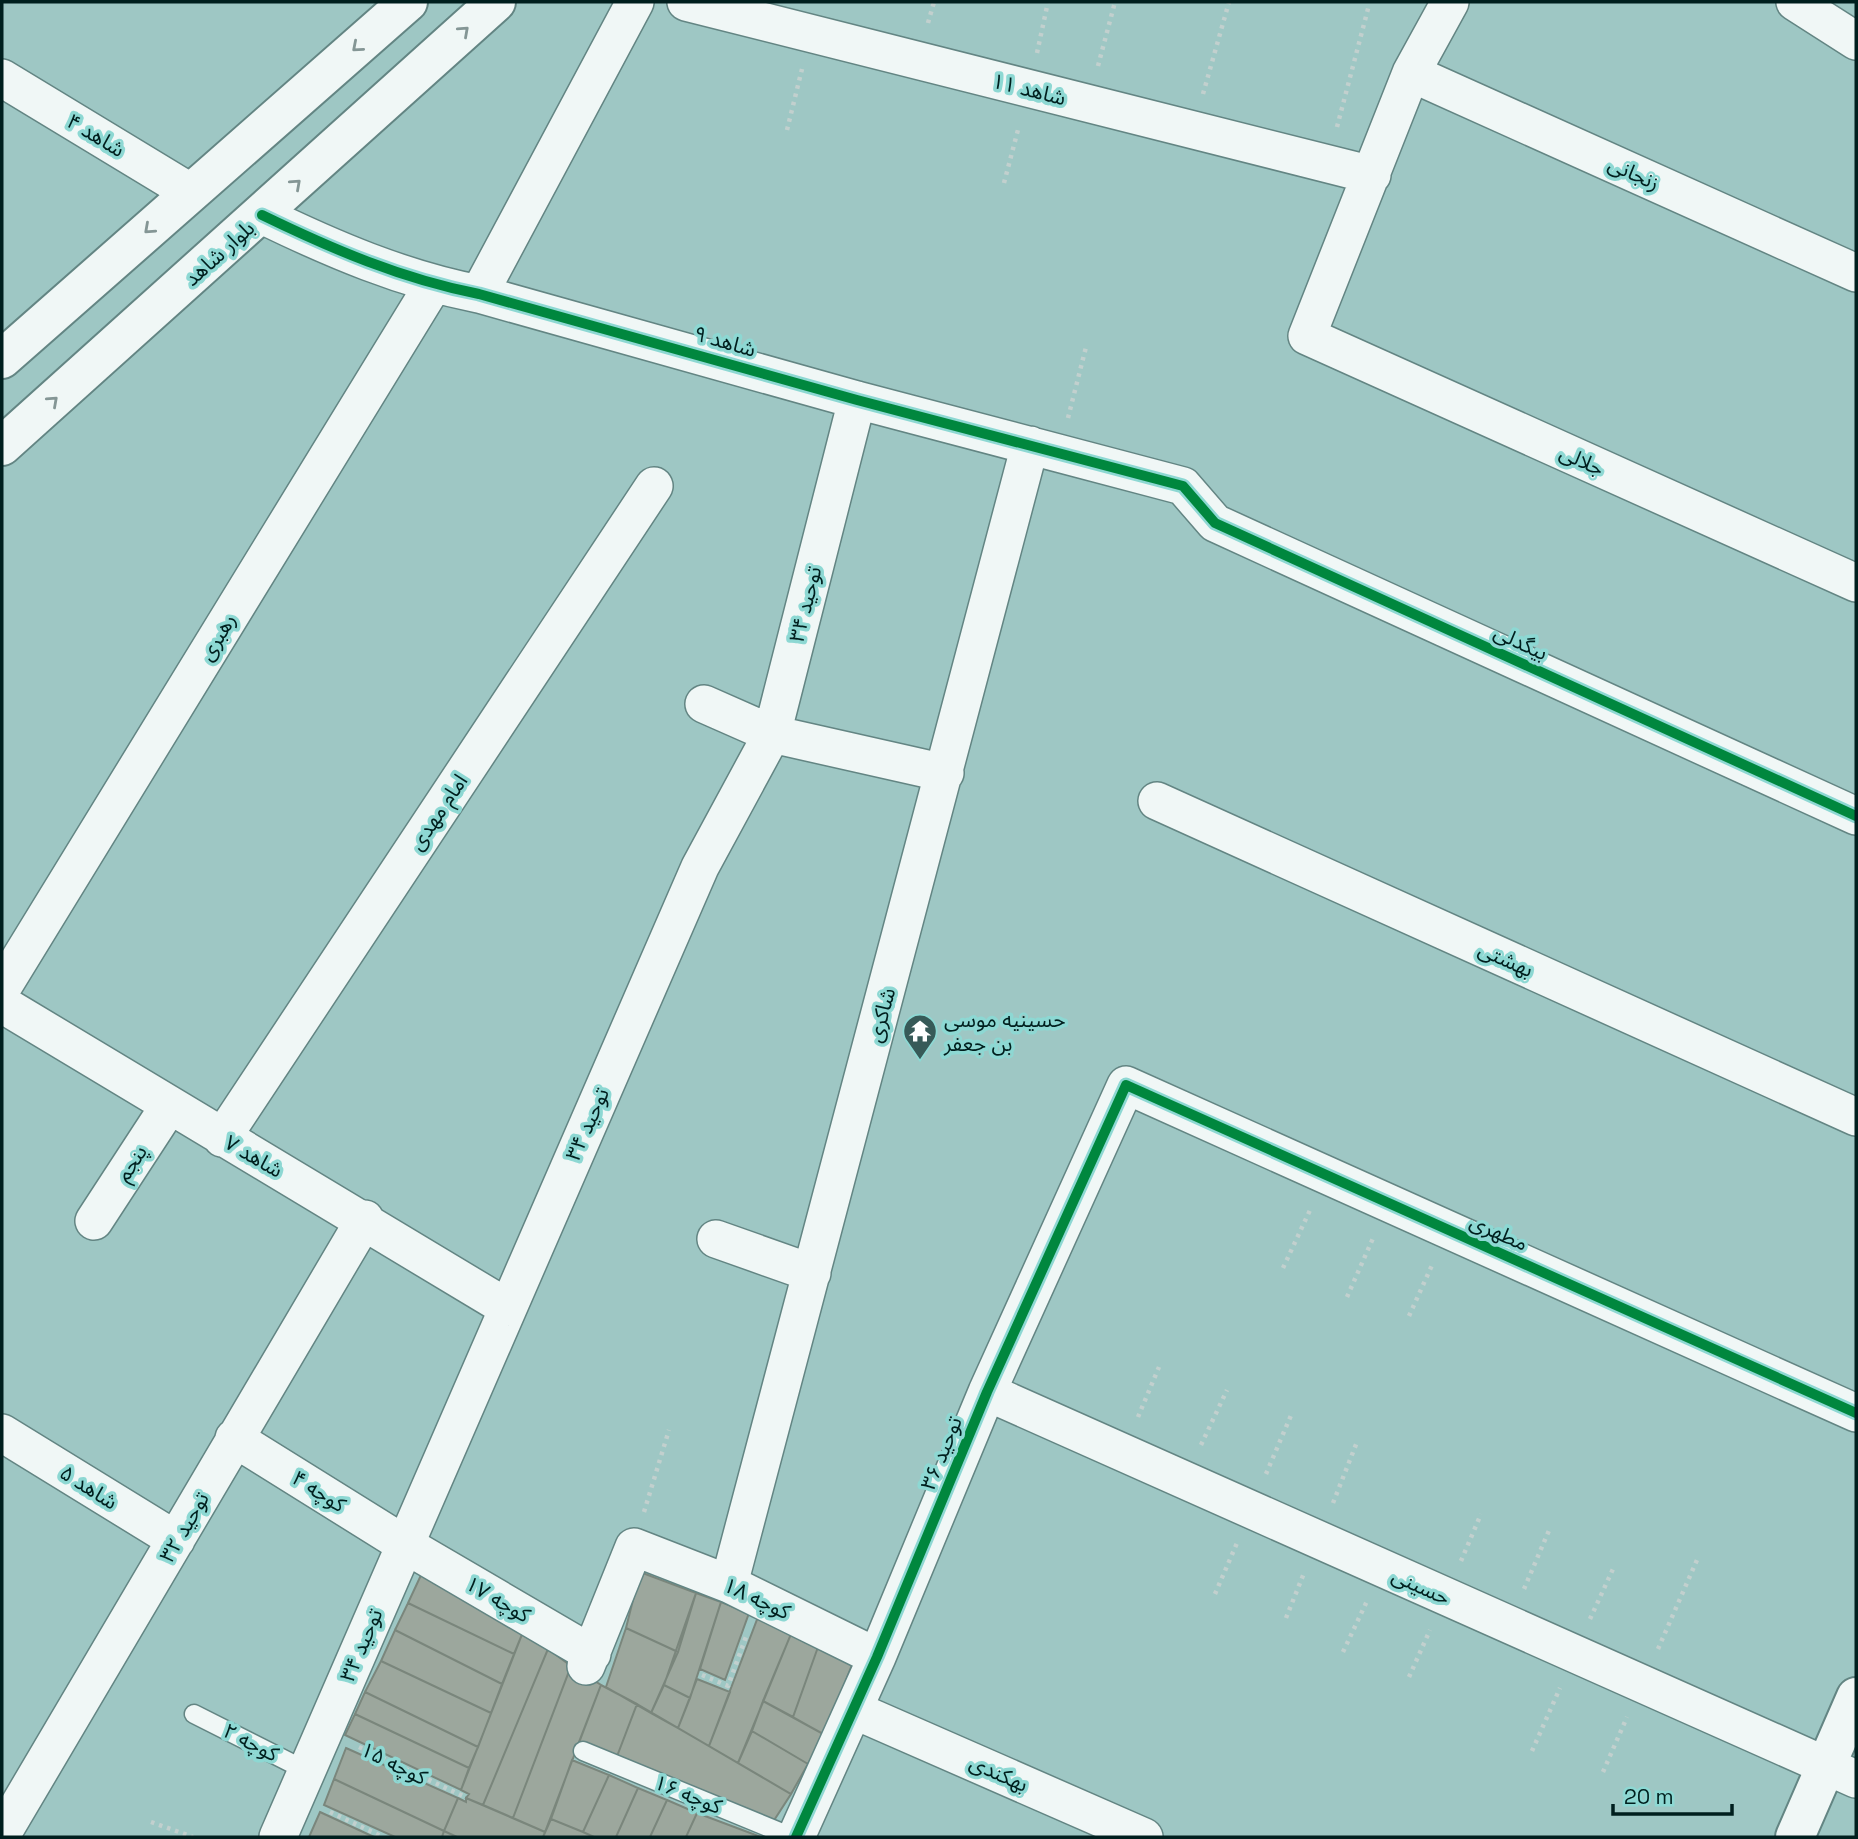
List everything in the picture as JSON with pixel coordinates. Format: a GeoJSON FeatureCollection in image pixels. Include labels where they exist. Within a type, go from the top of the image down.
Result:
{"type":"FeatureCollection","features":[{"type":"Feature","properties":{"kind":"main road"},"geometry":{"type":"LineString","coordinates":[[2,359],[408,2]]}},
{"type":"Feature","properties":{"kind":"main road","name":"بلوار شاهد"},"geometry":{"type":"LineString","coordinates":[[2,446],[496,2]]}},
{"type":"Feature","properties":{"kind":"main road"},"geometry":{"type":"LineString","coordinates":[[1795,1837],[1841,1772],[1856,1697]]}},
{"type":"Feature","properties":{"kind":"street"},"geometry":{"type":"LineString","coordinates":[[480,294],[635,2]]}},
{"type":"Feature","properties":{"kind":"street","name":"شاهد ۱۱"},"geometry":{"type":"LineString","coordinates":[[686,2],[1372,175]]}},
{"type":"Feature","properties":{"kind":"street"},"geometry":{"type":"LineString","coordinates":[[1372,175],[1411,73],[1450,2]]}},
{"type":"Feature","properties":{"kind":"street"},"geometry":{"type":"LineString","coordinates":[[1795,2],[1856,41]]}},
{"type":"Feature","properties":{"kind":"street","name":"زنجانی"},"geometry":{"type":"LineString","coordinates":[[1411,73],[1856,273]]}},
{"type":"Feature","properties":{"kind":"street","name":"شاهد ۴"},"geometry":{"type":"LineString","coordinates":[[2,78],[190,192]]}},
{"type":"Feature","properties":{"kind":"street","name":"جلالی"},"geometry":{"type":"LineString","coordinates":[[1372,175],[1307,336],[1856,583]]}},
{"type":"Feature","properties":{"kind":"street","name":"شاهد ۹"},"geometry":{"type":"LineString","coordinates":[[262,215],[340,253],[433,285],[480,294],[857,400],[1184,486]]}},
{"type":"Feature","properties":{"kind":"street","name":"رهبری"},"geometry":{"type":"LineString","coordinates":[[2,1002],[433,285]]}},
{"type":"Feature","properties":{"kind":"street","name":"توحید ۳۴"},"geometry":{"type":"LineString","coordinates":[[278,1837],[506,1307],[700,867],[772,734],[857,400]]}},
{"type":"Feature","properties":{"kind":"street","name":"شاکری"},"geometry":{"type":"LineString","coordinates":[[745,1591],[813,1273],[945,774],[1045,449]]}},
{"type":"Feature","properties":{"kind":"street","name":"امام مهدی"},"geometry":{"type":"LineString","coordinates":[[222,1138],[654,486]]}},
{"type":"Feature","properties":{"kind":"street","name":"بیگدلی"},"geometry":{"type":"LineString","coordinates":[[1184,486],[1215,523],[1856,816]]}},
{"type":"Feature","properties":{"kind":"street"},"geometry":{"type":"LineString","coordinates":[[704,705],[772,734],[945,774]]}},
{"type":"Feature","properties":{"kind":"street","name":"بهشتی"},"geometry":{"type":"LineString","coordinates":[[1157,801],[1856,1117]]}},
{"type":"Feature","properties":{"kind":"street","name":"شاهد ۷"},"geometry":{"type":"LineString","coordinates":[[2,1002],[169,1106],[365,1219],[506,1307]]}},
{"type":"Feature","properties":{"kind":"street","name":"مطهری"},"geometry":{"type":"LineString","coordinates":[[1126,1085],[1856,1413]]}},
{"type":"Feature","properties":{"kind":"street","name":"توحید ۳۶"},"geometry":{"type":"LineString","coordinates":[[794,1837],[854,1710],[987,1392],[1126,1085]]}},
{"type":"Feature","properties":{"kind":"street","name":"پنجم"},"geometry":{"type":"LineString","coordinates":[[94,1221],[169,1106]]}},
{"type":"Feature","properties":{"kind":"street","name":"توحید ۳۲"},"geometry":{"type":"LineString","coordinates":[[2,1834],[365,1219]]}},
{"type":"Feature","properties":{"kind":"street"},"geometry":{"type":"LineString","coordinates":[[716,1239],[813,1273]]}},
{"type":"Feature","properties":{"kind":"street","name":"حسینی"},"geometry":{"type":"LineString","coordinates":[[987,1392],[1841,1772]]}},
{"type":"Feature","properties":{"kind":"street","name":"شاهد ۵"},"geometry":{"type":"LineString","coordinates":[[2,1433],[176,1540]]}},
{"type":"Feature","properties":{"kind":"street","name":"کوچه ۴"},"geometry":{"type":"LineString","coordinates":[[234,1438],[404,1544]]}},
{"type":"Feature","properties":{"kind":"street","name":"کوچه ۱۷"},"geometry":{"type":"LineString","coordinates":[[404,1544],[589,1660],[634,1547]]}},
{"type":"Feature","properties":{"kind":"street","name":"کوچه ۱۸"},"geometry":{"type":"LineString","coordinates":[[634,1547],[745,1591],[877,1657]]}},
{"type":"Feature","properties":{"kind":"street","name":"بهکندی"},"geometry":{"type":"LineString","coordinates":[[854,1710],[1144,1837]]}},
{"type":"Feature","properties":{"kind":"lane","name":"کوچه ۲"},"geometry":{"type":"LineString","coordinates":[[194,1714],[301,1784]]}},
{"type":"Feature","properties":{"kind":"lane","name":"کوچه ۱۶"},"geometry":{"type":"LineString","coordinates":[[583,1751],[794,1837]]}},
{"type":"Feature","properties":{"kind":"path"},"geometry":{"type":"LineString","coordinates":[[1004,183],[1048,2]]}},
{"type":"Feature","properties":{"kind":"path"},"geometry":{"type":"LineString","coordinates":[[1089,104],[1115,2]]}},
{"type":"Feature","properties":{"kind":"path"},"geometry":{"type":"LineString","coordinates":[[1193,132],[1229,2]]}},
{"type":"Feature","properties":{"kind":"path"},"geometry":{"type":"LineString","coordinates":[[1327,165],[1368,5]]}},
{"type":"Feature","properties":{"kind":"path"},"geometry":{"type":"LineString","coordinates":[[787,130],[811,34]]}},
{"type":"Feature","properties":{"kind":"path"},"geometry":{"type":"LineString","coordinates":[[1045,449],[1086,347]]}},
{"type":"Feature","properties":{"kind":"path"},"geometry":{"type":"LineString","coordinates":[[1283,1268],[1326,1175]]}},
{"type":"Feature","properties":{"kind":"path"},"geometry":{"type":"LineString","coordinates":[[1347,1297],[1388,1203]]}},
{"type":"Feature","properties":{"kind":"path"},"geometry":{"type":"LineString","coordinates":[[1409,1316],[1448,1230]]}},
{"type":"Feature","properties":{"kind":"path"},"geometry":{"type":"LineString","coordinates":[[1122,1453],[1160,1367]]}},
{"type":"Feature","properties":{"kind":"path"},"geometry":{"type":"LineString","coordinates":[[1185,1480],[1227,1390]]}},
{"type":"Feature","properties":{"kind":"path"},"geometry":{"type":"LineString","coordinates":[[634,1547],[668,1430]]}},
{"type":"Feature","properties":{"kind":"path"},"geometry":{"type":"LineString","coordinates":[[1509,1625],[1550,1528]]}},
{"type":"Feature","properties":{"kind":"path"},"geometry":{"type":"LineString","coordinates":[[1343,1652],[1382,1569]]}},
{"type":"Feature","properties":{"kind":"path"},"geometry":{"type":"LineString","coordinates":[[702,1675],[727,1686],[745,1591]]}},
{"type":"Feature","properties":{"kind":"path"},"geometry":{"type":"LineString","coordinates":[[301,1784],[383,1837]]}},
{"type":"Feature","properties":{"kind":"path"},"geometry":{"type":"LineString","coordinates":[[151,1822],[193,1837]]}},
{"type":"Feature","properties":{"kind":"building"},"geometry":{"type":"Polygon","coordinates":[[[640,1572],[696,1593],[678,1652],[626,1628],[640,1572]]]}},
{"type":"Feature","properties":{"kind":"building"},"geometry":{"type":"Polygon","coordinates":[[[422,1573],[523,1632],[514,1654],[408,1603],[422,1573]]]}},
{"type":"Feature","properties":{"kind":"building"},"geometry":{"type":"Polygon","coordinates":[[[696,1593],[721,1602],[690,1698],[664,1685],[696,1593]]]}},
{"type":"Feature","properties":{"kind":"building"},"geometry":{"type":"Polygon","coordinates":[[[721,1602],[749,1613],[725,1680],[700,1669],[721,1602]]]}},
{"type":"Feature","properties":{"kind":"building"},"geometry":{"type":"Polygon","coordinates":[[[408,1603],[514,1654],[502,1684],[395,1630],[408,1603]]]}},
{"type":"Feature","properties":{"kind":"building"},"geometry":{"type":"Polygon","coordinates":[[[758,1617],[791,1634],[738,1763],[709,1746],[758,1617]]]}},
{"type":"Feature","properties":{"kind":"building"},"geometry":{"type":"Polygon","coordinates":[[[626,1628],[678,1652],[651,1713],[606,1687],[626,1628]]]}},
{"type":"Feature","properties":{"kind":"building"},"geometry":{"type":"Polygon","coordinates":[[[395,1630],[502,1684],[491,1713],[381,1661],[395,1630]]]}},
{"type":"Feature","properties":{"kind":"building"},"geometry":{"type":"Polygon","coordinates":[[[523,1632],[548,1649],[483,1805],[466,1798],[469,1794],[461,1790],[523,1632]]]}},
{"type":"Feature","properties":{"kind":"building"},"geometry":{"type":"Polygon","coordinates":[[[791,1634],[818,1647],[793,1717],[763,1701],[791,1634]]]}},
{"type":"Feature","properties":{"kind":"building"},"geometry":{"type":"Polygon","coordinates":[[[818,1647],[853,1662],[825,1735],[793,1717],[818,1647]]]}},
{"type":"Feature","properties":{"kind":"building"},"geometry":{"type":"Polygon","coordinates":[[[548,1649],[571,1666],[513,1818],[483,1805],[548,1649]]]}},
{"type":"Feature","properties":{"kind":"building"},"geometry":{"type":"Polygon","coordinates":[[[381,1661],[491,1713],[478,1747],[365,1692],[381,1661]]]}},
{"type":"Feature","properties":{"kind":"building"},"geometry":{"type":"Polygon","coordinates":[[[571,1666],[601,1685],[545,1832],[513,1818],[571,1666]]]}},
{"type":"Feature","properties":{"kind":"building"},"geometry":{"type":"Polygon","coordinates":[[[697,1679],[730,1692],[709,1746],[678,1728],[697,1679]]]}},
{"type":"Feature","properties":{"kind":"building"},"geometry":{"type":"Polygon","coordinates":[[[601,1685],[637,1704],[616,1759],[579,1742],[601,1685]]]}},
{"type":"Feature","properties":{"kind":"building"},"geometry":{"type":"Polygon","coordinates":[[[664,1685],[690,1698],[678,1728],[651,1713],[664,1685]]]}},
{"type":"Feature","properties":{"kind":"building"},"geometry":{"type":"Polygon","coordinates":[[[365,1692],[478,1747],[469,1768],[355,1714],[365,1692]]]}},
{"type":"Feature","properties":{"kind":"building"},"geometry":{"type":"Polygon","coordinates":[[[763,1701],[825,1735],[808,1764],[752,1731],[763,1701]]]}},
{"type":"Feature","properties":{"kind":"building"},"geometry":{"type":"Polygon","coordinates":[[[637,1704],[791,1794],[771,1825],[616,1759],[637,1704]]]}},
{"type":"Feature","properties":{"kind":"building"},"geometry":{"type":"Polygon","coordinates":[[[355,1714],[469,1768],[461,1790],[345,1735],[355,1714]]]}},
{"type":"Feature","properties":{"kind":"building"},"geometry":{"type":"Polygon","coordinates":[[[752,1731],[808,1764],[791,1794],[738,1763],[752,1731]]]}},
{"type":"Feature","properties":{"kind":"building"},"geometry":{"type":"Polygon","coordinates":[[[346,1748],[458,1798],[444,1831],[334,1779],[346,1748]]]}},
{"type":"Feature","properties":{"kind":"building"},"geometry":{"type":"Polygon","coordinates":[[[572,1760],[609,1775],[583,1832],[551,1819],[572,1760]]]}},
{"type":"Feature","properties":{"kind":"building"},"geometry":{"type":"Polygon","coordinates":[[[609,1775],[638,1788],[616,1837],[594,1837],[583,1832],[609,1775]]]}},
{"type":"Feature","properties":{"kind":"building"},"geometry":{"type":"Polygon","coordinates":[[[334,1779],[444,1831],[442,1837],[395,1837],[324,1805],[334,1779]]]}},
{"type":"Feature","properties":{"kind":"building"},"geometry":{"type":"Polygon","coordinates":[[[638,1788],[667,1800],[650,1837],[616,1837],[638,1788]]]}},
{"type":"Feature","properties":{"kind":"building"},"geometry":{"type":"Polygon","coordinates":[[[458,1798],[466,1802],[466,1798],[545,1832],[543,1837],[457,1837],[444,1831],[458,1798]]]}},
{"type":"Feature","properties":{"kind":"building"},"geometry":{"type":"Polygon","coordinates":[[[667,1800],[697,1813],[686,1837],[650,1837],[667,1800]]]}},
{"type":"Feature","properties":{"kind":"building"},"geometry":{"type":"Polygon","coordinates":[[[320,1812],[374,1837],[309,1837],[320,1812]]]}},
{"type":"Feature","properties":{"kind":"building"},"geometry":{"type":"Polygon","coordinates":[[[697,1813],[761,1837],[686,1837],[697,1813]]]}},
{"type":"Feature","properties":{"kind":"building"},"geometry":{"type":"Polygon","coordinates":[[[551,1819],[583,1832],[594,1837],[543,1837],[551,1819]]]}},
{"type":"Feature","properties":{"kind":"building"},"geometry":{"type":"Polygon","coordinates":[[[444,1831],[457,1837],[442,1837],[444,1831]]]}},
{"type":"Feature","properties":{"kind":"cycle path"},"geometry":{"type":"LineString","coordinates":[[262,215],[341,251],[422,280],[857,400],[1183,486],[1215,523],[1856,816]]}},
{"type":"Feature","properties":{"kind":"cycle path"},"geometry":{"type":"LineString","coordinates":[[796,1837],[877,1657],[987,1392],[1126,1085],[1856,1413]]}},
{"type":"Feature","properties":{"kind":"place","name":"حسینیه موسی بن جعفر"},"geometry":{"type":"Point","coordinates":[920,1061]}}]}
